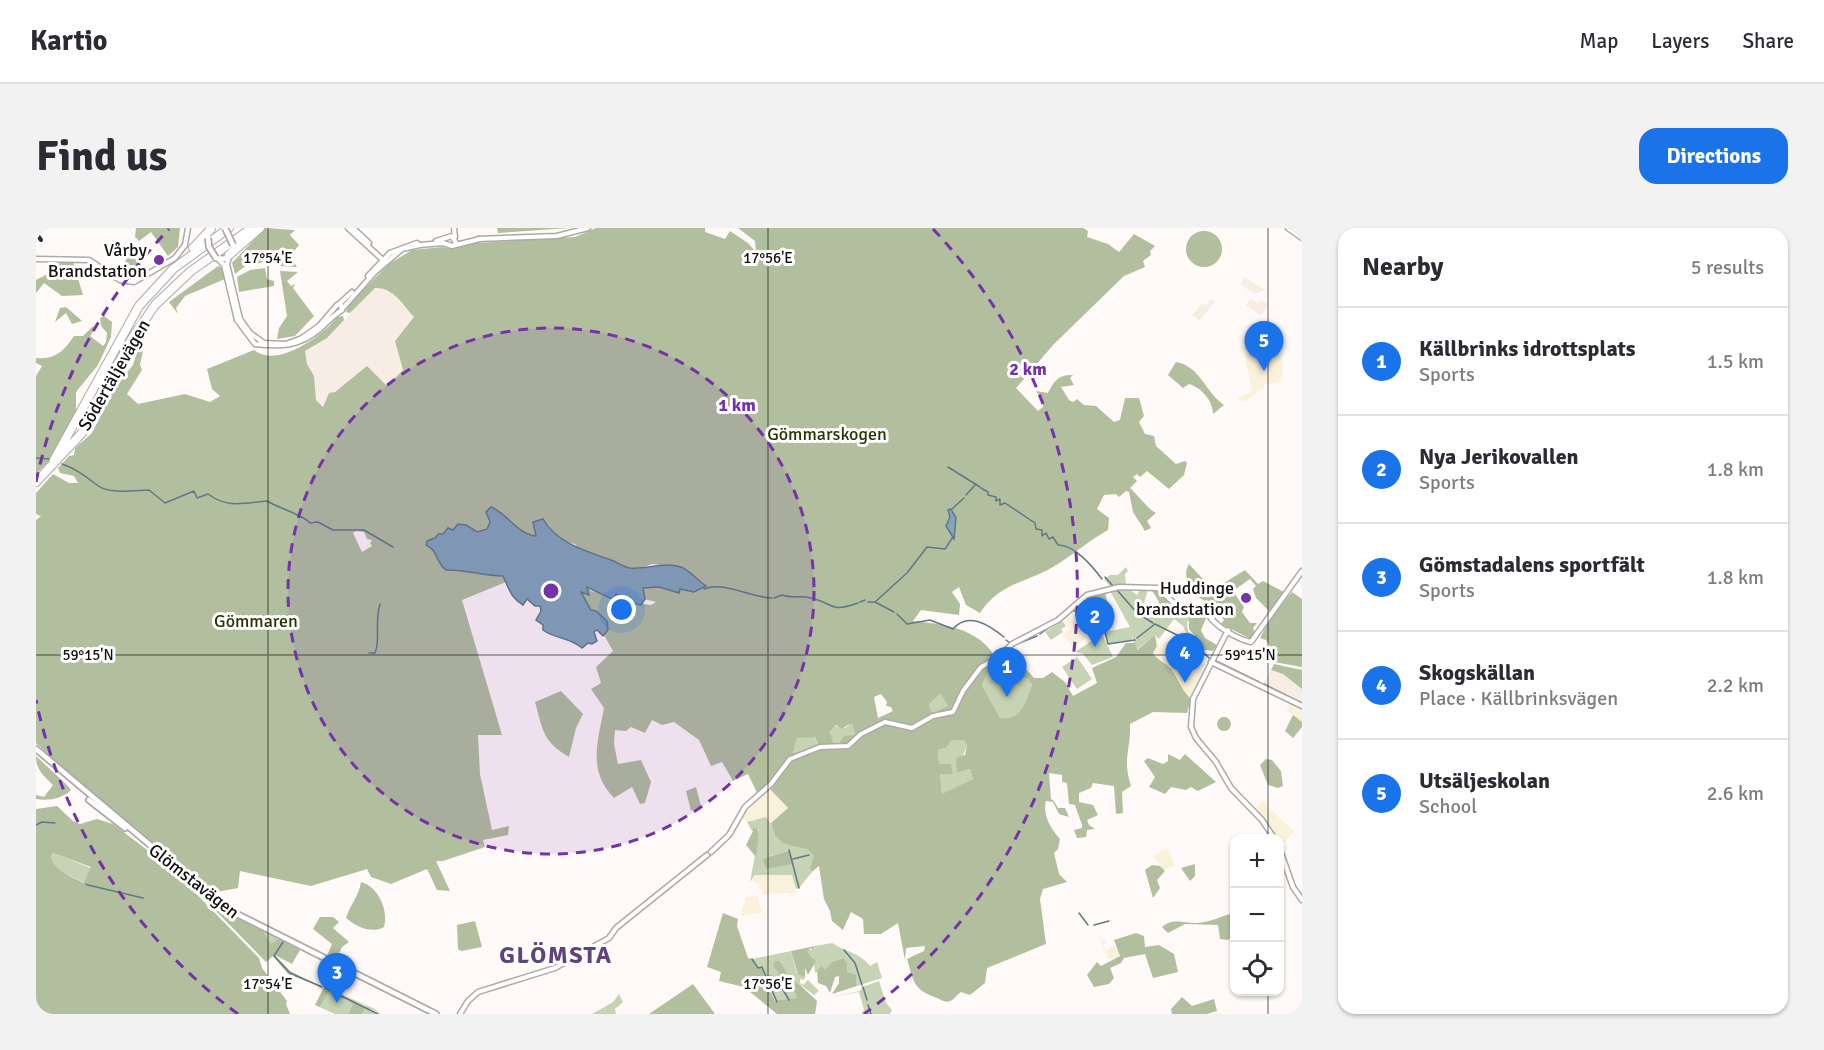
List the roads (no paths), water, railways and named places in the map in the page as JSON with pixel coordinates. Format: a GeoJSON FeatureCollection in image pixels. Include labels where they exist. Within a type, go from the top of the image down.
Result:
{"type":"FeatureCollection","features":[{"type":"Feature","properties":{"kind":"highway"},"geometry":{"type":"LineString","coordinates":[[132,316],[154,282],[202,241],[211,228]]}},
{"type":"Feature","properties":{"kind":"highway","name":"Södertäljevägen"},"geometry":{"type":"LineString","coordinates":[[36,480],[57,457],[132,316],[168,274],[227,228]]}},
{"type":"Feature","properties":{"kind":"highway"},"geometry":{"type":"LineString","coordinates":[[83,411],[124,334],[149,299],[187,263],[235,228]]}},
{"type":"Feature","properties":{"kind":"highway"},"geometry":{"type":"LineString","coordinates":[[89,422],[115,364],[146,312],[175,280],[246,228]]}},
{"type":"Feature","properties":{"kind":"highway","name":"Södertäljevägen"},"geometry":{"type":"LineString","coordinates":[[36,480],[72,445],[89,422],[140,325],[164,295],[200,264],[252,228]]}},
{"type":"Feature","properties":{"kind":"highway"},"geometry":{"type":"LineString","coordinates":[[229,255],[260,228]]}},
{"type":"Feature","properties":{"kind":"highway"},"geometry":{"type":"LineString","coordinates":[[120,363],[161,303],[201,269],[217,259]]}},
{"type":"Feature","properties":{"kind":"main road"},"geometry":{"type":"LineString","coordinates":[[211,228],[208,238],[209,247],[217,259],[229,255],[232,245],[227,228]]}},
{"type":"Feature","properties":{"kind":"main road"},"geometry":{"type":"LineString","coordinates":[[36,750],[130,830]]}},
{"type":"Feature","properties":{"kind":"main road"},"geometry":{"type":"LineString","coordinates":[[102,808],[130,830]]}},
{"type":"Feature","properties":{"kind":"main road","name":"Glömstavägen"},"geometry":{"type":"LineString","coordinates":[[130,830],[225,908],[436,1014]]}},
{"type":"Feature","properties":{"kind":"main road","name":"Glömstavägen"},"geometry":{"type":"LineString","coordinates":[[422,1008],[430,1014]]}},
{"type":"Feature","properties":{"kind":"street"},"geometry":{"type":"LineString","coordinates":[[36,259],[91,260],[120,280],[130,282],[156,271],[179,253],[186,242],[187,228]]}},
{"type":"Feature","properties":{"kind":"street"},"geometry":{"type":"LineString","coordinates":[[350,228],[384,259]]}},
{"type":"Feature","properties":{"kind":"street"},"geometry":{"type":"LineString","coordinates":[[452,240],[453,228]]}},
{"type":"Feature","properties":{"kind":"street"},"geometry":{"type":"LineString","coordinates":[[217,259],[224,266],[237,320],[253,340],[279,347],[294,345],[312,335],[384,259],[408,244],[557,236],[587,228]]}},
{"type":"Feature","properties":{"kind":"street"},"geometry":{"type":"LineString","coordinates":[[1288,228],[1302,238]]}},
{"type":"Feature","properties":{"kind":"street"},"geometry":{"type":"LineString","coordinates":[[229,255],[227,264],[240,320],[249,333],[257,336],[260,343]]}},
{"type":"Feature","properties":{"kind":"street"},"geometry":{"type":"LineString","coordinates":[[253,340],[257,336]]}},
{"type":"Feature","properties":{"kind":"street"},"geometry":{"type":"LineString","coordinates":[[460,1014],[468,1001],[482,990],[547,972],[611,937],[616,928],[706,855],[710,856],[711,852],[727,838],[745,807],[771,784],[788,760],[820,747],[848,746],[861,734],[885,722],[912,728],[933,716],[953,712],[963,691],[981,667],[998,658],[1012,644],[1061,618],[1087,596],[1119,587],[1155,588],[1164,591],[1177,606],[1207,609],[1209,617],[1247,642],[1254,641],[1302,571]]}},
{"type":"Feature","properties":{"kind":"street"},"geometry":{"type":"LineString","coordinates":[[1228,630],[1193,699],[1190,717],[1192,732],[1216,762],[1231,788],[1262,820],[1271,834]]}},
{"type":"Feature","properties":{"kind":"street"},"geometry":{"type":"LineString","coordinates":[[1211,662],[1302,706]]}},
{"type":"Feature","properties":{"kind":"street"},"geometry":{"type":"LineString","coordinates":[[1284,861],[1293,887],[1302,900]]}},
{"type":"Feature","properties":{"kind":"water"},"geometry":{"type":"Polygon","coordinates":[[[491,507],[503,514],[523,532],[536,536],[533,522],[543,519],[556,535],[565,541],[625,567],[674,565],[688,571],[706,586],[694,592],[680,589],[679,593],[659,587],[643,588],[645,599],[641,605],[623,601],[621,596],[616,594],[614,599],[610,598],[587,587],[589,595],[581,592],[591,610],[596,611],[607,621],[608,630],[603,636],[597,630],[594,632],[597,641],[592,644],[588,643],[582,648],[543,630],[543,625],[536,620],[541,611],[540,606],[535,606],[527,599],[523,605],[515,599],[503,576],[446,570],[433,550],[426,545],[427,541],[438,534],[443,534],[448,528],[453,530],[458,524],[466,525],[477,532],[487,529],[490,522],[486,512],[491,507]]]}},
{"type":"Feature","properties":{"kind":"water"},"geometry":{"type":"Polygon","coordinates":[[[951,509],[956,518],[954,539],[946,526],[950,517],[948,510],[951,509]]]}},
{"type":"Feature","properties":{"kind":"waterway"},"geometry":{"type":"LineString","coordinates":[[36,458],[50,459]]}},
{"type":"Feature","properties":{"kind":"waterway"},"geometry":{"type":"LineString","coordinates":[[62,464],[108,490],[149,490],[165,503],[194,491],[197,498],[208,494],[215,499],[229,503],[267,501],[310,523],[318,522],[333,530],[364,530],[393,547]]}},
{"type":"Feature","properties":{"kind":"waterway"},"geometry":{"type":"LineString","coordinates":[[948,467],[980,487]]}},
{"type":"Feature","properties":{"kind":"waterway"},"geometry":{"type":"LineString","coordinates":[[966,495],[976,484]]}},
{"type":"Feature","properties":{"kind":"waterway"},"geometry":{"type":"LineString","coordinates":[[981,488],[988,492],[988,495],[996,497],[996,501],[1000,499],[1000,505],[1005,503],[1035,523],[1036,529],[1042,530],[1042,536],[1046,533],[1049,539],[1053,537],[1058,545],[1077,552],[1102,579]]}},
{"type":"Feature","properties":{"kind":"waterway"},"geometry":{"type":"LineString","coordinates":[[952,509],[964,498]]}},
{"type":"Feature","properties":{"kind":"waterway"},"geometry":{"type":"LineString","coordinates":[[875,602],[907,573],[927,547],[945,549],[953,537]]}},
{"type":"Feature","properties":{"kind":"waterway"},"geometry":{"type":"LineString","coordinates":[[1105,577],[1114,587]]}},
{"type":"Feature","properties":{"kind":"waterway"},"geometry":{"type":"LineString","coordinates":[[704,589],[728,588],[772,598]]}},
{"type":"Feature","properties":{"kind":"waterway"},"geometry":{"type":"LineString","coordinates":[[1117,590],[1137,613],[1153,623]]}},
{"type":"Feature","properties":{"kind":"waterway"},"geometry":{"type":"LineString","coordinates":[[774,598],[782,595],[807,597],[837,607],[858,603]]}},
{"type":"Feature","properties":{"kind":"waterway"},"geometry":{"type":"LineString","coordinates":[[860,602],[865,600]]}},
{"type":"Feature","properties":{"kind":"waterway"},"geometry":{"type":"LineString","coordinates":[[868,602],[875,602],[894,612]]}},
{"type":"Feature","properties":{"kind":"waterway"},"geometry":{"type":"LineString","coordinates":[[369,653],[375,653],[377,647],[380,604]]}},
{"type":"Feature","properties":{"kind":"waterway"},"geometry":{"type":"LineString","coordinates":[[1073,610],[1076,612],[1079,610],[1088,619],[1094,632],[1104,629]]}},
{"type":"Feature","properties":{"kind":"waterway"},"geometry":{"type":"LineString","coordinates":[[897,614],[907,624],[930,620],[953,629],[965,621],[972,620],[985,624],[1004,637]]}},
{"type":"Feature","properties":{"kind":"waterway"},"geometry":{"type":"LineString","coordinates":[[1040,634],[1054,624]]}},
{"type":"Feature","properties":{"kind":"waterway"},"geometry":{"type":"LineString","coordinates":[[1137,638],[1155,624],[1177,635]]}},
{"type":"Feature","properties":{"kind":"waterway"},"geometry":{"type":"LineString","coordinates":[[1105,632],[1108,644],[1135,640]]}},
{"type":"Feature","properties":{"kind":"waterway"},"geometry":{"type":"LineString","coordinates":[[1017,644],[1037,636]]}},
{"type":"Feature","properties":{"kind":"waterway"},"geometry":{"type":"LineString","coordinates":[[1006,640],[1010,643]]}},
{"type":"Feature","properties":{"kind":"waterway"},"geometry":{"type":"LineString","coordinates":[[1194,643],[1210,659]]}},
{"type":"Feature","properties":{"kind":"waterway"},"geometry":{"type":"LineString","coordinates":[[1216,661],[1259,682]]}},
{"type":"Feature","properties":{"kind":"waterway"},"geometry":{"type":"LineString","coordinates":[[1264,684],[1302,703]]}},
{"type":"Feature","properties":{"kind":"waterway"},"geometry":{"type":"LineString","coordinates":[[36,825],[42,822],[55,823]]}},
{"type":"Feature","properties":{"kind":"waterway"},"geometry":{"type":"LineString","coordinates":[[789,850],[799,888]]}},
{"type":"Feature","properties":{"kind":"waterway"},"geometry":{"type":"LineString","coordinates":[[793,859],[809,855]]}},
{"type":"Feature","properties":{"kind":"waterway"},"geometry":{"type":"LineString","coordinates":[[88,885],[143,898]]}},
{"type":"Feature","properties":{"kind":"waterway"},"geometry":{"type":"LineString","coordinates":[[1079,913],[1088,925]]}},
{"type":"Feature","properties":{"kind":"waterway"},"geometry":{"type":"LineString","coordinates":[[1094,925],[1109,921]]}},
{"type":"Feature","properties":{"kind":"waterway"},"geometry":{"type":"LineString","coordinates":[[283,942],[274,956],[290,973],[322,987]]}},
{"type":"Feature","properties":{"kind":"waterway"},"geometry":{"type":"LineString","coordinates":[[844,950],[855,963],[862,985]]}},
{"type":"Feature","properties":{"kind":"waterway"},"geometry":{"type":"LineString","coordinates":[[752,959],[758,968],[762,967],[777,1002]]}},
{"type":"Feature","properties":{"kind":"waterway"},"geometry":{"type":"LineString","coordinates":[[863,987],[867,1000]]}},
{"type":"Feature","properties":{"kind":"waterway"},"geometry":{"type":"LineString","coordinates":[[325,988],[378,1014]]}},
{"type":"Feature","properties":{"kind":"waterway"},"geometry":{"type":"LineString","coordinates":[[782,988],[789,1000]]}},
{"type":"Feature","properties":{"kind":"waterway"},"geometry":{"type":"LineString","coordinates":[[868,1005],[871,1014]]}},
{"type":"Feature","properties":{"kind":"railway"},"geometry":{"type":"LineString","coordinates":[[36,233],[41,240]]}},
{"type":"Feature","properties":{"kind":"place","name":"Vårby Brandstation"},"geometry":{"type":"Point","coordinates":[159,260]}},
{"type":"Feature","properties":{"kind":"place","name":"Utsäljeskolan"},"geometry":{"type":"Point","coordinates":[1264,371]}},
{"type":"Feature","properties":{"kind":"place","name":"Huddinge brandstation"},"geometry":{"type":"Point","coordinates":[1246,598]}},
{"type":"Feature","properties":{"kind":"place","name":"Nya Jerikovallen"},"geometry":{"type":"Point","coordinates":[1095,647]}},
{"type":"Feature","properties":{"kind":"place","name":"Skogskällan"},"geometry":{"type":"Point","coordinates":[1185,683]}},
{"type":"Feature","properties":{"kind":"place","name":"Källbrinks idrottsplats"},"geometry":{"type":"Point","coordinates":[1007,697]}},
{"type":"Feature","properties":{"kind":"place","name":"Gömstadalens sportfält"},"geometry":{"type":"Point","coordinates":[337,1003]}},
{"type":"Feature","properties":{"kind":"district","name":"GLÖMSTA"},"geometry":{"type":"Point","coordinates":[556,955]}},
{"type":"Feature","properties":{"kind":"park label","name":"Gömmarskogen"},"geometry":{"type":"Point","coordinates":[827,434]}},
{"type":"Feature","properties":{"kind":"park label","name":"Gömmaren"},"geometry":{"type":"Point","coordinates":[256,621]}}]}
